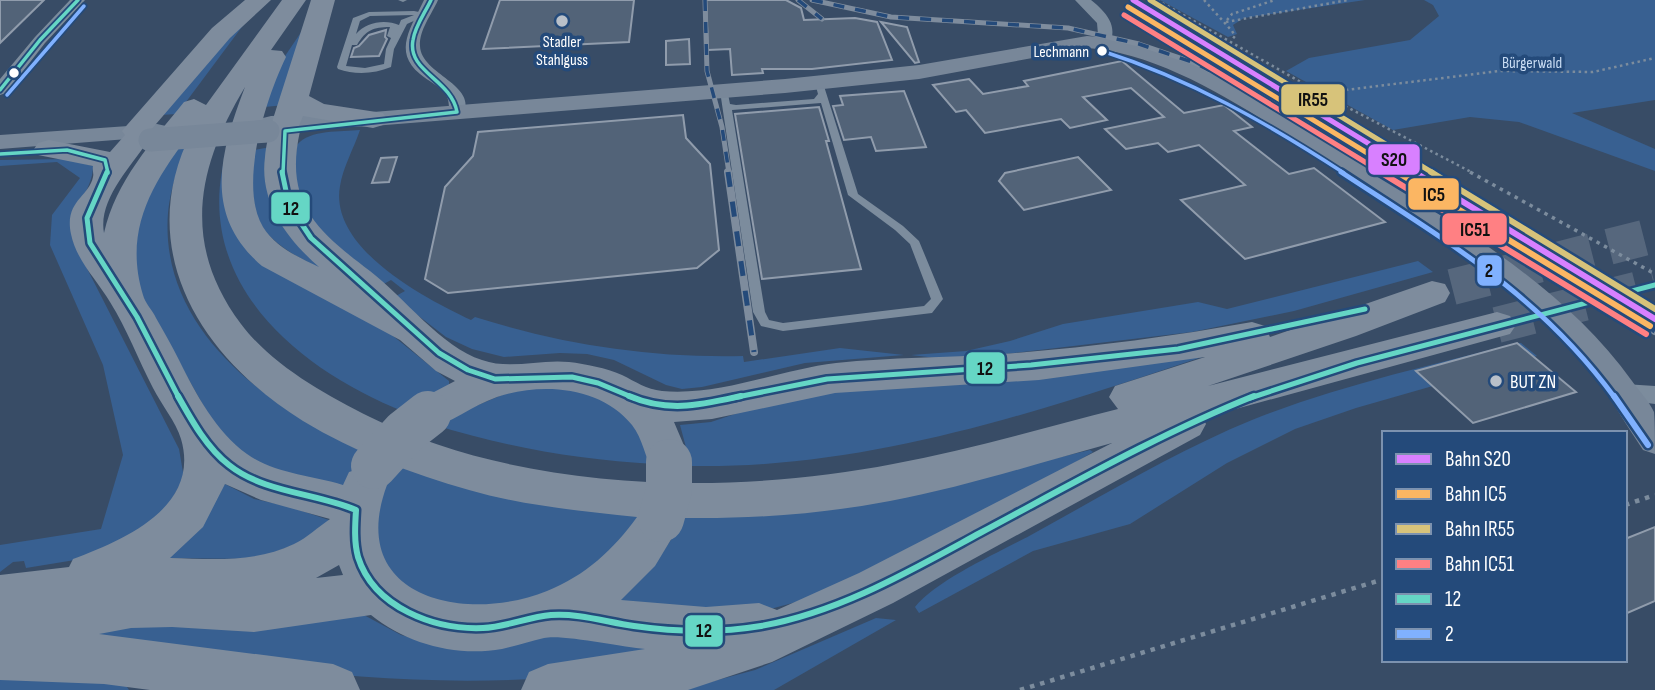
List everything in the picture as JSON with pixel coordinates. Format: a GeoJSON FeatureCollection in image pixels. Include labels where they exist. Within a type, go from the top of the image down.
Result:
{"type":"FeatureCollection","features":[{"type":"Feature","properties":{"kind":"highway"},"geometry":{"type":"LineString","coordinates":[[259,0],[221,33],[144,136],[108,175],[88,211],[87,234],[101,262],[127,299],[202,436],[229,465],[273,486],[340,502],[356,518]]}},
{"type":"Feature","properties":{"kind":"highway"},"geometry":{"type":"LineString","coordinates":[[127,299],[119,264],[118,242],[121,222],[135,190],[273,0]]}},
{"type":"Feature","properties":{"kind":"highway"},"geometry":{"type":"LineString","coordinates":[[294,0],[224,100],[199,145],[184,197],[185,237],[190,263],[207,304],[236,344],[261,368],[331,418],[404,451],[500,479],[572,492],[657,500],[772,498],[843,490],[941,472],[1325,373],[1497,325]]}},
{"type":"Feature","properties":{"kind":"highway"},"geometry":{"type":"LineString","coordinates":[[309,0],[229,117],[205,179],[204,232],[220,283],[240,314],[270,348],[335,397],[390,423],[439,442],[500,459],[615,477],[710,481],[801,476],[886,464],[972,445],[1074,415],[1343,327],[1442,290],[1242,337],[1131,355],[971,370],[840,377],[811,381],[727,402],[691,407],[663,407],[638,402],[615,388],[586,379],[536,376],[503,380],[464,394],[428,414],[394,443],[374,467],[356,518],[362,565],[380,592],[393,604],[422,619],[459,627],[500,627],[549,615],[589,594],[609,581],[642,549],[661,519],[669,490],[669,462],[660,432],[638,402]]}},
{"type":"Feature","properties":{"kind":"highway"},"geometry":{"type":"LineString","coordinates":[[323,0],[281,121],[280,184],[288,209],[318,248],[375,294],[412,330],[463,368],[503,380]]}},
{"type":"Feature","properties":{"kind":"highway"},"geometry":{"type":"LineString","coordinates":[[283,38],[260,82],[243,143],[236,180],[241,217],[260,246],[284,264],[412,330]]}},
{"type":"Feature","properties":{"kind":"highway"},"geometry":{"type":"LineString","coordinates":[[281,121],[300,105],[315,111],[347,113],[373,119]]}},
{"type":"Feature","properties":{"kind":"highway"},"geometry":{"type":"LineString","coordinates":[[48,149],[103,159],[109,167],[108,175]]}},
{"type":"Feature","properties":{"kind":"highway"},"geometry":{"type":"LineString","coordinates":[[548,690],[627,679],[728,653],[806,624],[1184,424],[1325,373]]}},
{"type":"Feature","properties":{"kind":"highway"},"geometry":{"type":"LineString","coordinates":[[0,596],[89,575],[127,559],[158,540],[183,518],[200,494],[205,471],[202,436]]}},
{"type":"Feature","properties":{"kind":"highway"},"geometry":{"type":"LineString","coordinates":[[0,596],[135,580],[181,578],[245,581],[263,578],[313,558],[356,518]]}},
{"type":"Feature","properties":{"kind":"highway"},"geometry":{"type":"LineString","coordinates":[[549,615],[674,630],[736,629],[802,616],[876,588]]}},
{"type":"Feature","properties":{"kind":"highway"},"geometry":{"type":"LineString","coordinates":[[0,629],[131,606],[276,608],[380,592]]}},
{"type":"Feature","properties":{"kind":"highway"},"geometry":{"type":"LineString","coordinates":[[0,656],[104,659],[334,690]]}},
{"type":"Feature","properties":{"kind":"main road"},"geometry":{"type":"LineString","coordinates":[[373,119],[725,98],[820,89],[1087,42],[1104,43],[1167,62],[1247,100],[1484,256],[1555,314],[1600,360],[1639,394],[1655,440]]}},
{"type":"Feature","properties":{"kind":"main road"},"geometry":{"type":"LineString","coordinates":[[0,154],[281,121]]}},
{"type":"Feature","properties":{"kind":"main road"},"geometry":{"type":"LineString","coordinates":[[0,142],[144,136]]}},
{"type":"Feature","properties":{"kind":"street"},"geometry":{"type":"LineString","coordinates":[[0,90],[40,40],[78,0]]}},
{"type":"Feature","properties":{"kind":"street"},"geometry":{"type":"LineString","coordinates":[[1082,0],[1102,16],[1108,29],[1104,43]]}},
{"type":"Feature","properties":{"kind":"street"},"geometry":{"type":"LineString","coordinates":[[428,7],[414,34],[413,54],[426,73],[452,91],[458,104],[457,112]]}},
{"type":"Feature","properties":{"kind":"lane"},"geometry":{"type":"LineString","coordinates":[[390,49],[405,20],[428,7]]}},
{"type":"Feature","properties":{"kind":"lane"},"geometry":{"type":"LineString","coordinates":[[348,52],[361,29],[367,26],[396,26],[389,41],[390,63],[379,68],[342,69],[354,23],[361,17],[374,14],[428,7]]}},
{"type":"Feature","properties":{"kind":"lane"},"geometry":{"type":"LineString","coordinates":[[725,98],[759,312],[765,323],[783,327],[922,312],[932,308],[937,299],[936,295],[915,243],[899,228],[859,201],[851,191],[820,89]]}},
{"type":"Feature","properties":{"kind":"path"},"geometry":{"type":"LineString","coordinates":[[1157,0],[1320,93],[1495,185],[1655,274]]}},
{"type":"Feature","properties":{"kind":"path"},"geometry":{"type":"LineString","coordinates":[[1204,0],[1216,16],[1226,22],[1235,36],[1230,41]]}},
{"type":"Feature","properties":{"kind":"path"},"geometry":{"type":"LineString","coordinates":[[1226,22],[1232,14],[1275,0]]}},
{"type":"Feature","properties":{"kind":"path"},"geometry":{"type":"LineString","coordinates":[[1226,22],[1348,0]]}},
{"type":"Feature","properties":{"kind":"path"},"geometry":{"type":"LineString","coordinates":[[1320,93],[1499,71],[1593,72],[1655,58]]}},
{"type":"Feature","properties":{"kind":"path"},"geometry":{"type":"LineString","coordinates":[[1627,504],[1655,495]]}},
{"type":"Feature","properties":{"kind":"path"},"geometry":{"type":"LineString","coordinates":[[1020,690],[1382,580]]}},
{"type":"Feature","properties":{"kind":"green space"},"geometry":{"type":"Polygon","coordinates":[[[1160,0],[1365,0],[1244,18],[1233,25],[1237,34],[1228,37],[1160,0]]]}},
{"type":"Feature","properties":{"kind":"green space","name":"Bürgerwald"},"geometry":{"type":"Polygon","coordinates":[[[1424,0],[1655,0],[1655,100],[1572,113],[1655,149],[1655,171],[1519,122],[1470,117],[1393,130],[1286,71],[1309,58],[1410,40],[1439,16],[1433,5],[1424,0]]]}},
{"type":"Feature","properties":{"kind":"green space"},"geometry":{"type":"Polygon","coordinates":[[[253,12],[177,114],[160,115],[253,12]]]}},
{"type":"Feature","properties":{"kind":"green space"},"geometry":{"type":"Polygon","coordinates":[[[310,19],[286,105],[264,107],[283,59],[310,19]]]}},
{"type":"Feature","properties":{"kind":"green space"},"geometry":{"type":"Polygon","coordinates":[[[360,130],[340,186],[341,209],[349,230],[364,250],[384,268],[429,298],[471,320],[475,317],[541,335],[608,348],[674,355],[743,356],[744,362],[840,348],[904,355],[805,363],[702,387],[682,389],[666,385],[614,360],[587,354],[504,357],[472,349],[446,337],[394,297],[405,291],[391,280],[380,286],[315,229],[292,186],[297,145],[303,140],[326,132],[360,130]]]}},
{"type":"Feature","properties":{"kind":"green space"},"geometry":{"type":"Polygon","coordinates":[[[229,143],[233,215],[362,311],[449,381],[449,386],[405,412],[363,393],[324,370],[288,342],[258,310],[236,274],[222,234],[220,191],[229,143]]]}},
{"type":"Feature","properties":{"kind":"green space"},"geometry":{"type":"Polygon","coordinates":[[[186,146],[172,187],[168,213],[170,255],[181,294],[201,329],[227,360],[257,387],[291,412],[362,451],[363,454],[343,489],[286,481],[223,440],[138,290],[125,245],[170,148],[186,146]]]}},
{"type":"Feature","properties":{"kind":"green space"},"geometry":{"type":"Polygon","coordinates":[[[271,147],[329,273],[283,247],[263,228],[256,217],[251,199],[254,150],[271,147]]]}},
{"type":"Feature","properties":{"kind":"green space"},"geometry":{"type":"Polygon","coordinates":[[[67,159],[93,166],[89,185],[73,220],[73,241],[179,449],[184,478],[159,521],[81,559],[26,568],[24,561],[13,562],[0,572],[0,545],[101,529],[123,455],[103,365],[50,245],[52,215],[80,178],[57,162],[0,166],[0,160],[67,159]]]}},
{"type":"Feature","properties":{"kind":"green space"},"geometry":{"type":"Polygon","coordinates":[[[1418,261],[1433,272],[1294,311],[1192,332],[989,356],[936,358],[911,355],[966,351],[1010,341],[1063,324],[1198,302],[1227,309],[1418,261]]]}},
{"type":"Feature","properties":{"kind":"green space"},"geometry":{"type":"Polygon","coordinates":[[[1521,343],[1537,356],[1356,408],[1295,429],[1227,463],[1130,524],[1033,551],[919,613],[915,607],[938,586],[969,567],[1168,459],[1224,432],[1284,408],[1350,387],[1521,343]]]}},
{"type":"Feature","properties":{"kind":"green space"},"geometry":{"type":"Polygon","coordinates":[[[1214,353],[1021,415],[891,447],[825,458],[691,466],[680,425],[711,422],[783,398],[1214,353]]]}},
{"type":"Feature","properties":{"kind":"green space"},"geometry":{"type":"Polygon","coordinates":[[[573,387],[626,411],[655,464],[542,451],[432,424],[519,388],[573,387]]]}},
{"type":"Feature","properties":{"kind":"green space"},"geometry":{"type":"Polygon","coordinates":[[[1090,450],[1093,452],[1030,489],[811,598],[748,615],[606,605],[663,552],[687,515],[924,490],[1090,450]]]}},
{"type":"Feature","properties":{"kind":"green space"},"geometry":{"type":"Polygon","coordinates":[[[392,464],[645,515],[636,533],[555,598],[453,612],[389,577],[371,531],[392,464]]]}},
{"type":"Feature","properties":{"kind":"green space"},"geometry":{"type":"Polygon","coordinates":[[[225,484],[254,499],[287,506],[329,520],[311,538],[257,559],[159,558],[225,484]]]}},
{"type":"Feature","properties":{"kind":"green space"},"geometry":{"type":"Polygon","coordinates":[[[362,614],[401,635],[433,644],[549,634],[676,651],[595,671],[546,678],[418,680],[227,663],[38,637],[110,625],[362,614]]]}},
{"type":"Feature","properties":{"kind":"green space"},"geometry":{"type":"Polygon","coordinates":[[[876,618],[896,620],[774,690],[680,690],[755,670],[876,618]]]}},
{"type":"Feature","properties":{"kind":"green space"},"geometry":{"type":"Polygon","coordinates":[[[0,674],[125,684],[129,690],[0,690],[0,674]]]}},
{"type":"Feature","properties":{"kind":"building"},"geometry":{"type":"Polygon","coordinates":[[[0,0],[44,0],[0,43],[0,0]]]}},
{"type":"Feature","properties":{"kind":"building","name":"Stadler Stahlguss"},"geometry":{"type":"Polygon","coordinates":[[[500,0],[634,0],[629,42],[483,49],[500,0]]]}},
{"type":"Feature","properties":{"kind":"building"},"geometry":{"type":"Polygon","coordinates":[[[706,0],[786,0],[801,8],[804,20],[855,18],[877,22],[892,60],[812,69],[762,69],[763,73],[732,75],[730,49],[708,50],[706,0]]]}},
{"type":"Feature","properties":{"kind":"building"},"geometry":{"type":"Polygon","coordinates":[[[881,22],[907,27],[919,62],[915,63],[881,22]]]}},
{"type":"Feature","properties":{"kind":"building"},"geometry":{"type":"Polygon","coordinates":[[[386,30],[387,39],[379,56],[351,57],[354,48],[369,35],[386,30]]]}},
{"type":"Feature","properties":{"kind":"building"},"geometry":{"type":"Polygon","coordinates":[[[689,39],[690,64],[666,65],[666,41],[689,39]]]}},
{"type":"Feature","properties":{"kind":"building"},"geometry":{"type":"Polygon","coordinates":[[[1122,61],[1184,113],[1224,105],[1252,127],[1234,131],[1289,174],[1314,168],[1385,222],[1245,259],[1181,200],[1245,185],[1199,145],[1168,152],[1158,143],[1126,149],[1105,129],[1164,117],[1131,88],[1083,97],[1107,120],[1070,128],[1061,119],[985,133],[966,110],[956,112],[933,85],[969,79],[983,94],[1028,86],[1024,81],[1122,61]]]}},
{"type":"Feature","properties":{"kind":"building"},"geometry":{"type":"Polygon","coordinates":[[[904,91],[926,147],[876,151],[871,137],[844,140],[833,106],[843,105],[840,96],[904,91]]]}},
{"type":"Feature","properties":{"kind":"building"},"geometry":{"type":"Polygon","coordinates":[[[819,107],[861,269],[762,279],[735,114],[819,107]]]}},
{"type":"Feature","properties":{"kind":"building"},"geometry":{"type":"Polygon","coordinates":[[[683,115],[686,138],[710,164],[719,250],[697,268],[448,293],[425,279],[445,187],[473,156],[478,132],[683,115]]]}},
{"type":"Feature","properties":{"kind":"building"},"geometry":{"type":"Polygon","coordinates":[[[397,157],[389,182],[372,183],[381,158],[397,157]]]}},
{"type":"Feature","properties":{"kind":"building"},"geometry":{"type":"Polygon","coordinates":[[[1078,157],[1111,190],[1024,210],[999,181],[1005,173],[1078,157]]]}},
{"type":"Feature","properties":{"kind":"building","name":"BUT ZN"},"geometry":{"type":"Polygon","coordinates":[[[1517,343],[1576,392],[1473,423],[1416,371],[1517,343]]]}},
{"type":"Feature","properties":{"kind":"building"},"geometry":{"type":"Polygon","coordinates":[[[1655,527],[1655,601],[1627,613],[1627,538],[1655,527]]]}},
{"type":"Feature","properties":{"kind":"tunnel"},"geometry":{"type":"LineString","coordinates":[[1452,287],[1655,235]]}},
{"type":"Feature","properties":{"kind":"tunnel"},"geometry":{"type":"LineString","coordinates":[[1497,325],[1655,285]]}},
{"type":"Feature","properties":{"kind":"railway"},"geometry":{"type":"LineString","coordinates":[[705,0],[707,71],[722,127],[729,173]]}},
{"type":"Feature","properties":{"kind":"railway"},"geometry":{"type":"LineString","coordinates":[[798,0],[822,19]]}},
{"type":"Feature","properties":{"kind":"railway"},"geometry":{"type":"LineString","coordinates":[[812,0],[891,17],[1068,28],[1139,44],[1195,63],[1334,133],[1399,173]]}},
{"type":"Feature","properties":{"kind":"railway"},"geometry":{"type":"LineString","coordinates":[[728,172],[754,352]]}},
{"type":"Feature","properties":{"kind":"railway"},"geometry":{"type":"LineString","coordinates":[[1397,172],[1655,331]]}},
{"type":"Feature","properties":{"kind":"rail line","name":"S20"},"geometry":{"type":"LineString","coordinates":[[1133,0],[1655,319]]}},
{"type":"Feature","properties":{"kind":"rail line","name":"IR55"},"geometry":{"type":"LineString","coordinates":[[1150,0],[1655,309]]}},
{"type":"Feature","properties":{"kind":"rail line","name":"IC5"},"geometry":{"type":"LineString","coordinates":[[1128,7],[1650,326]]}},
{"type":"Feature","properties":{"kind":"rail line","name":"IC51"},"geometry":{"type":"LineString","coordinates":[[1124,15],[1646,334]]}},
{"type":"Feature","properties":{"kind":"transit line","name":"12"},"geometry":{"type":"LineString","coordinates":[[0,90],[40,40],[78,0]]}},
{"type":"Feature","properties":{"kind":"transit line","name":"12"},"geometry":{"type":"LineString","coordinates":[[431,0],[414,34],[414,57],[419,65],[450,92],[457,112],[285,131],[283,184],[289,205],[298,222],[327,254],[439,353],[468,370],[495,379],[572,377],[598,383],[645,403],[683,408],[827,379],[1031,365],[1178,349],[1365,309]]}},
{"type":"Feature","properties":{"kind":"transit line","name":"2"},"geometry":{"type":"LineString","coordinates":[[7,95],[84,6]]}},
{"type":"Feature","properties":{"kind":"transit line","name":"2"},"geometry":{"type":"LineString","coordinates":[[1102,51],[1180,79],[1252,116],[1322,159],[1493,273],[1531,303],[1577,349],[1648,445]]}},
{"type":"Feature","properties":{"kind":"transit line","name":"12"},"geometry":{"type":"LineString","coordinates":[[0,154],[67,150],[105,160],[108,175],[87,218],[90,243],[126,298],[201,434],[215,452],[244,475],[276,487],[325,498],[356,510],[355,529],[359,560],[380,592],[411,614],[448,626],[467,628],[493,627],[560,614],[653,628],[707,631],[761,626],[804,616],[875,588],[1075,481],[1224,408],[1357,363],[1655,285]]}},
{"type":"Feature","properties":{"kind":"place","name":"Stadler Stahlguss"},"geometry":{"type":"Point","coordinates":[562,21]}},
{"type":"Feature","properties":{"kind":"place","name":"Lechmann"},"geometry":{"type":"Point","coordinates":[1102,51]}},
{"type":"Feature","properties":{"kind":"place","name":"BUT ZN"},"geometry":{"type":"Point","coordinates":[1496,381]}}]}
